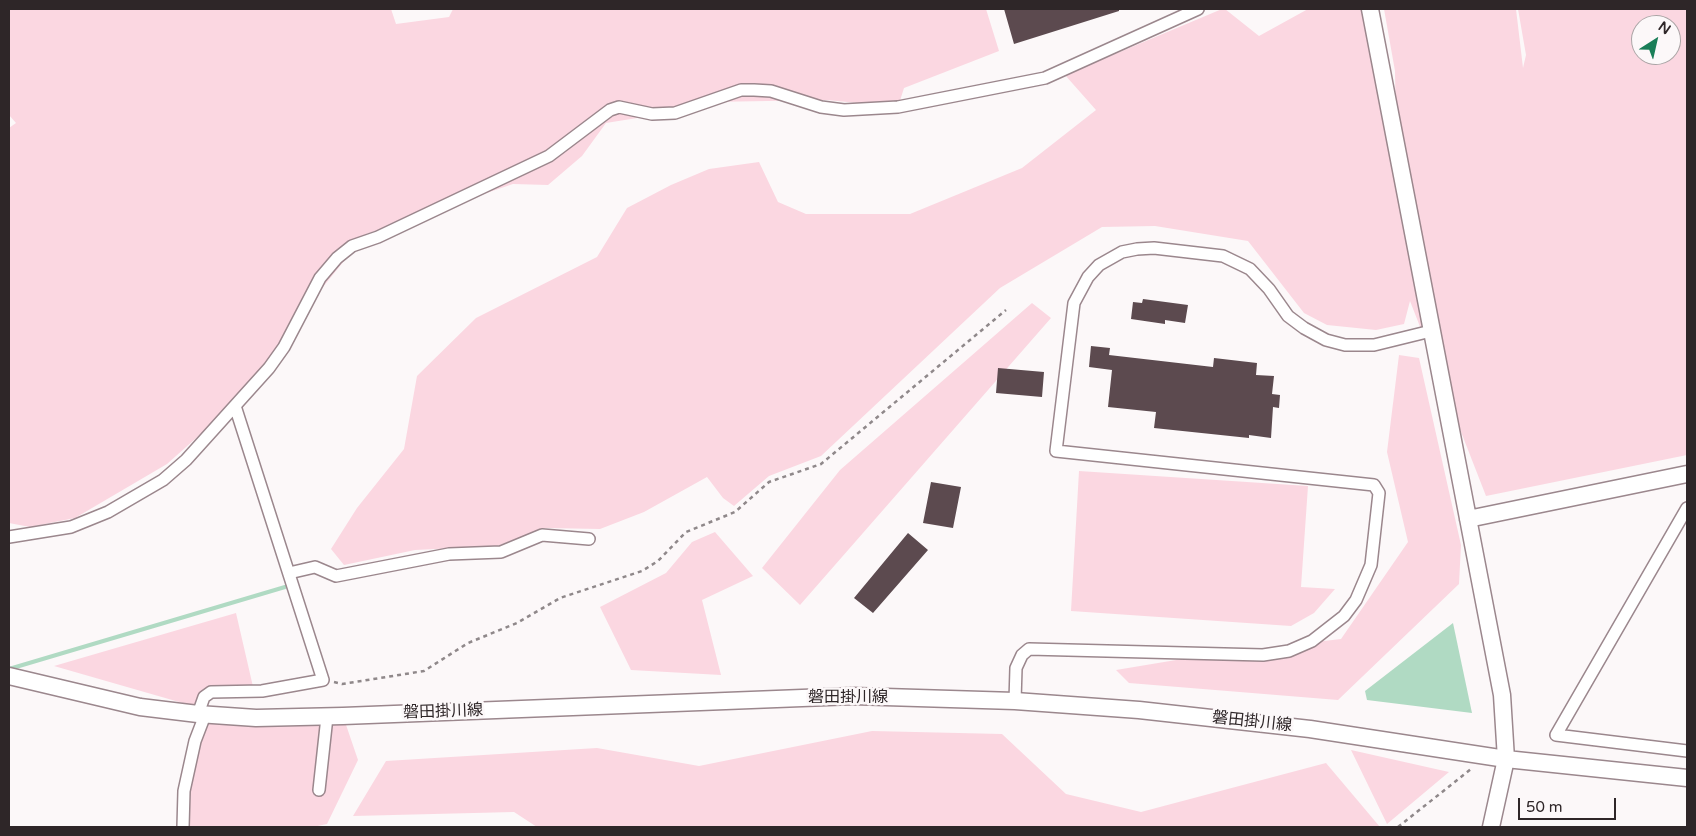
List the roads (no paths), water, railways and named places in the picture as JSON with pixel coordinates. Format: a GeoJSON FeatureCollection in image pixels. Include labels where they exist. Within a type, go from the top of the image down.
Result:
{"type":"FeatureCollection","features":[{"type":"Feature","properties":{"kind":"main road"},"geometry":{"type":"LineString","coordinates":[[1370,9],[1502,695],[1506,759],[1491,827]]}},
{"type":"Feature","properties":{"kind":"main road"},"geometry":{"type":"LineString","coordinates":[[1468,520],[1687,474]]}},
{"type":"Feature","properties":{"kind":"main road","name":"磐田掛川線"},"geometry":{"type":"LineString","coordinates":[[9,676],[131,705],[202,714],[256,718],[327,717],[853,696],[1015,701],[1139,710],[1310,729],[1506,759],[1687,778]]}},
{"type":"Feature","properties":{"kind":"street"},"geometry":{"type":"LineString","coordinates":[[9,537],[71,527],[108,512],[162,480],[186,460],[269,368],[284,347],[320,278],[337,258],[352,246],[378,237],[549,156],[610,110],[619,107],[652,114],[675,113],[741,90],[772,91],[821,107],[844,110],[898,107],[1045,78],[1198,9]]}},
{"type":"Feature","properties":{"kind":"street"},"geometry":{"type":"LineString","coordinates":[[1015,701],[1016,668],[1022,655],[1030,649],[1263,656],[1290,651],[1312,641],[1344,616],[1356,600],[1371,565],[1378,493],[1374,486],[1056,450],[1074,303],[1088,277],[1099,265],[1122,252],[1137,249],[1154,248],[1223,256],[1250,269],[1269,289],[1288,316],[1304,328],[1326,340],[1345,345],[1374,345],[1431,331]]}},
{"type":"Feature","properties":{"kind":"street"},"geometry":{"type":"LineString","coordinates":[[183,827],[184,791],[202,714],[204,697],[211,692],[262,691],[323,680],[235,406]]}},
{"type":"Feature","properties":{"kind":"street"},"geometry":{"type":"LineString","coordinates":[[1687,508],[1556,735],[1687,751]]}},
{"type":"Feature","properties":{"kind":"street"},"geometry":{"type":"LineString","coordinates":[[289,573],[315,567],[336,576],[449,554],[501,552],[542,535],[589,539]]}},
{"type":"Feature","properties":{"kind":"street"},"geometry":{"type":"LineString","coordinates":[[319,790],[327,717]]}},
{"type":"Feature","properties":{"kind":"waterway"},"geometry":{"type":"LineString","coordinates":[[9,669],[285,587]]}}]}
